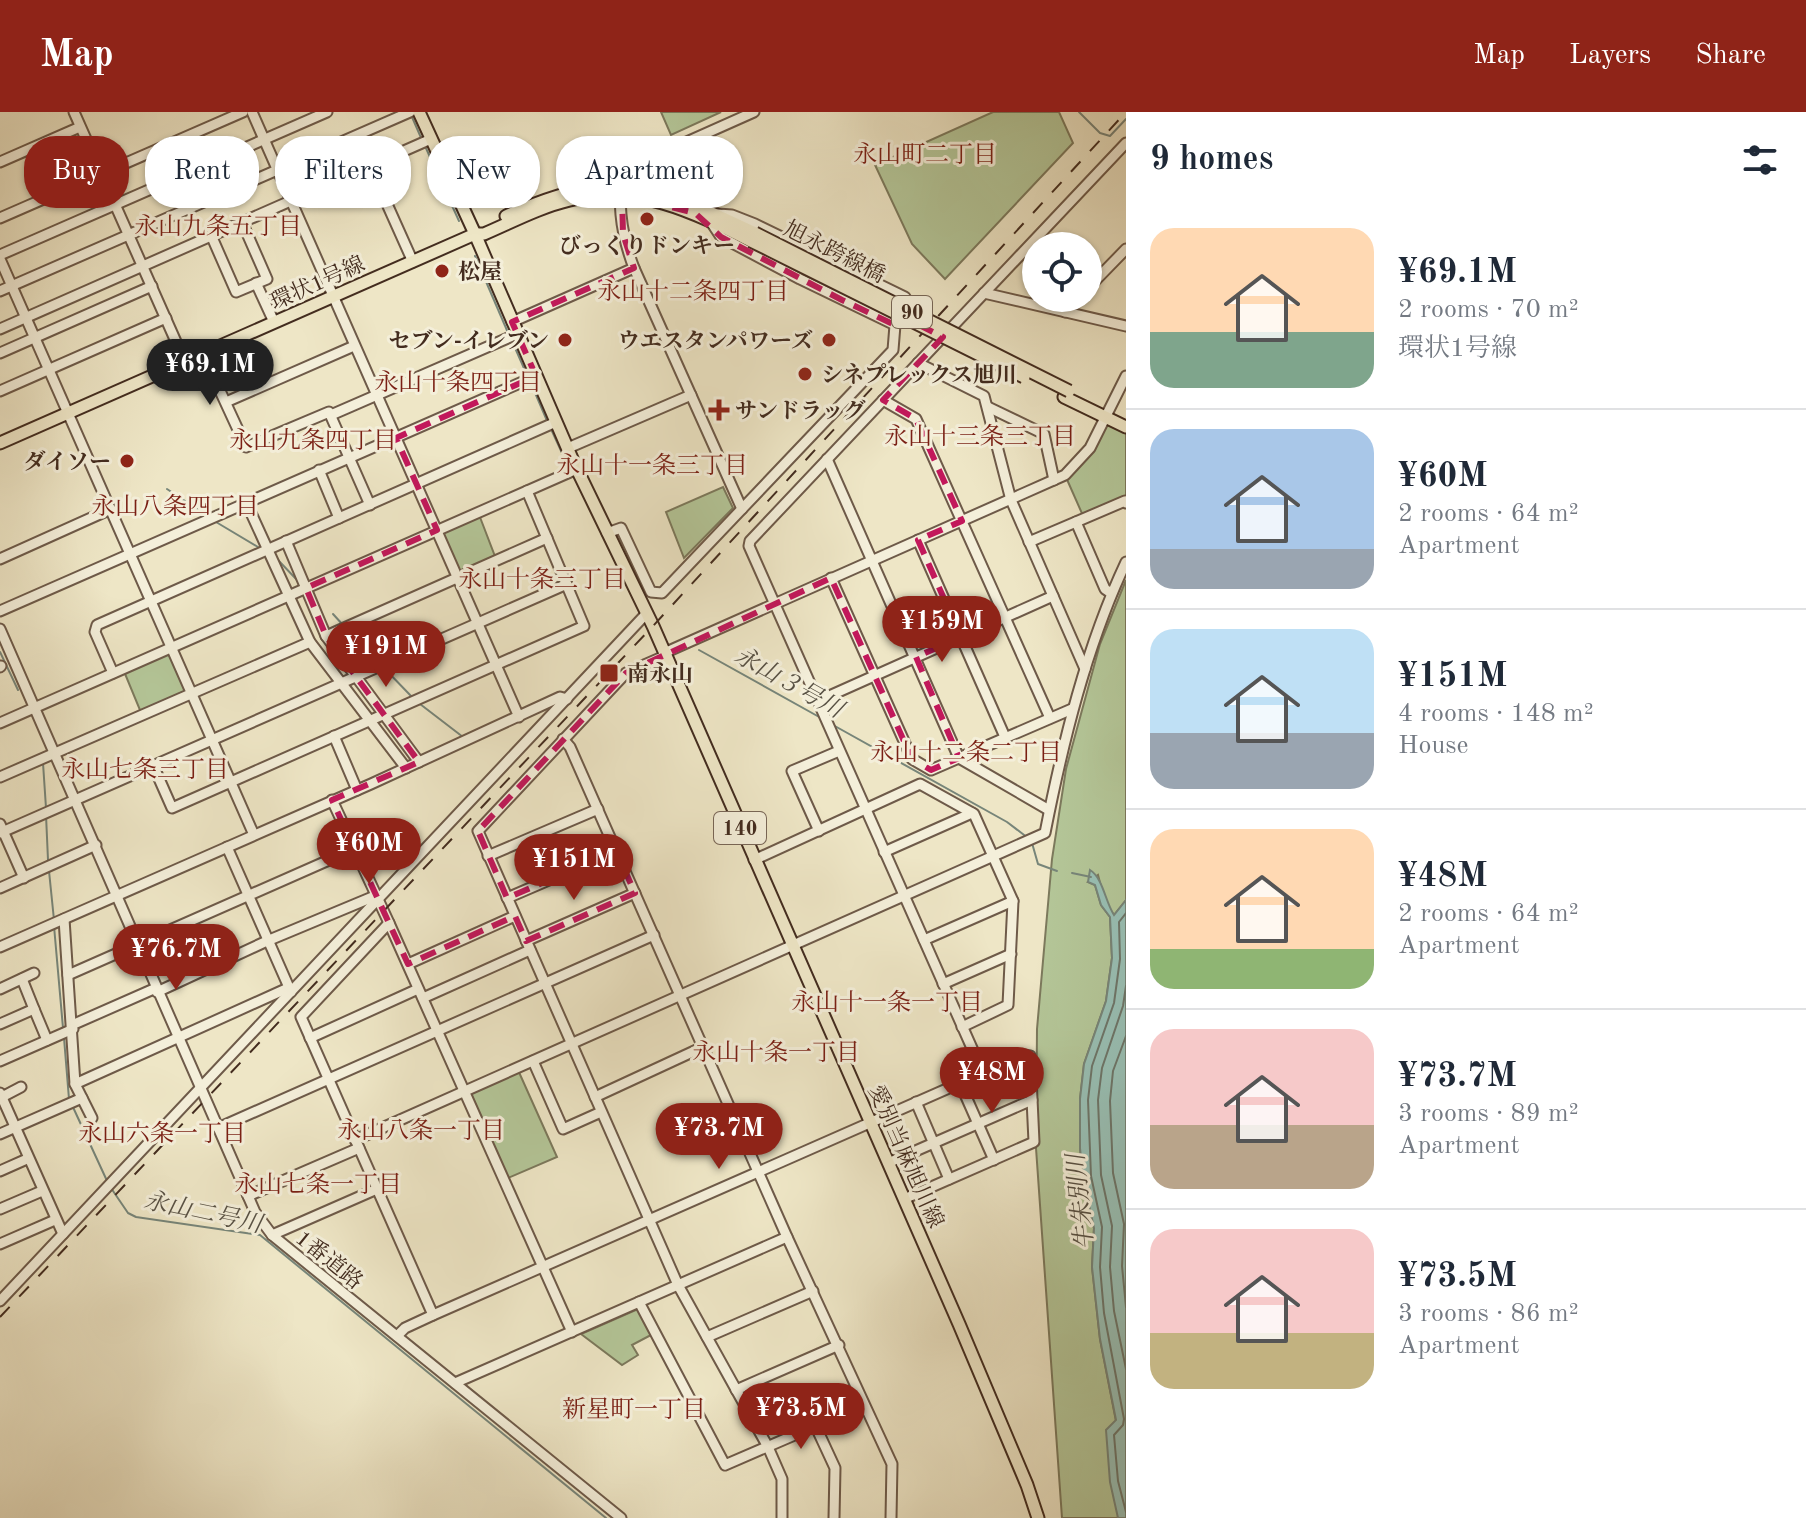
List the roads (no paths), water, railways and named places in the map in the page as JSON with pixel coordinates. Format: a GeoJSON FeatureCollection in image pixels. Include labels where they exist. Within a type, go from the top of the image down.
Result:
{"type":"FeatureCollection","features":[{"type":"Feature","properties":{"kind":"main road","name":"愛別当麻旭川線"},"geometry":{"type":"LineString","coordinates":[[412,112],[475,234],[512,322],[513,336],[551,424],[568,448],[647,613],[904,1199],[1027,1485],[1038,1518]]}},
{"type":"Feature","properties":{"kind":"main road","name":"環状1号線"},"geometry":{"type":"LineString","coordinates":[[0,443],[475,234],[484,234],[556,206]]}},
{"type":"Feature","properties":{"kind":"main road","name":"環状1号線"},"geometry":{"type":"LineString","coordinates":[[684,208],[712,217],[753,237]]}},
{"type":"Feature","properties":{"kind":"main road","name":"旭永跨線橋"},"geometry":{"type":"LineString","coordinates":[[753,237],[1107,414]]}},
{"type":"Feature","properties":{"kind":"main road","name":"90"},"geometry":{"type":"LineString","coordinates":[[1107,414],[1126,419]]}},
{"type":"Feature","properties":{"kind":"main road","name":"90"},"geometry":{"type":"LineString","coordinates":[[1107,414],[1126,427]]}},
{"type":"Feature","properties":{"kind":"street"},"geometry":{"type":"LineString","coordinates":[[74,112],[84,136]]}},
{"type":"Feature","properties":{"kind":"street"},"geometry":{"type":"LineString","coordinates":[[129,161],[243,112]]}},
{"type":"Feature","properties":{"kind":"street"},"geometry":{"type":"LineString","coordinates":[[252,112],[275,165]]}},
{"type":"Feature","properties":{"kind":"street"},"geometry":{"type":"LineString","coordinates":[[129,198],[327,112]]}},
{"type":"Feature","properties":{"kind":"street"},"geometry":{"type":"LineString","coordinates":[[356,136],[412,112]]}},
{"type":"Feature","properties":{"kind":"street"},"geometry":{"type":"LineString","coordinates":[[699,136],[754,112]]}},
{"type":"Feature","properties":{"kind":"street"},"geometry":{"type":"LineString","coordinates":[[0,162],[80,127]]}},
{"type":"Feature","properties":{"kind":"street"},"geometry":{"type":"LineString","coordinates":[[411,148],[426,141]]}},
{"type":"Feature","properties":{"kind":"street"},"geometry":{"type":"LineString","coordinates":[[983,1073],[749,546],[750,541],[1126,143]]}},
{"type":"Feature","properties":{"kind":"street"},"geometry":{"type":"LineString","coordinates":[[0,291],[275,171]]}},
{"type":"Feature","properties":{"kind":"street"},"geometry":{"type":"LineString","coordinates":[[0,218],[24,207]]}},
{"type":"Feature","properties":{"kind":"street"},"geometry":{"type":"LineString","coordinates":[[106,208],[0,257],[254,835]]}},
{"type":"Feature","properties":{"kind":"street"},"geometry":{"type":"LineString","coordinates":[[117,208],[185,362]]}},
{"type":"Feature","properties":{"kind":"street"},"geometry":{"type":"LineString","coordinates":[[0,329],[275,208]]}},
{"type":"Feature","properties":{"kind":"street"},"geometry":{"type":"LineString","coordinates":[[294,208],[519,717]]}},
{"type":"Feature","properties":{"kind":"street"},"geometry":{"type":"LineString","coordinates":[[389,208],[413,262]]}},
{"type":"Feature","properties":{"kind":"street"},"geometry":{"type":"LineString","coordinates":[[623,208],[623,234],[634,268],[742,509]]}},
{"type":"Feature","properties":{"kind":"street"},"geometry":{"type":"LineString","coordinates":[[607,533],[621,528],[651,592],[662,593],[893,350],[895,325],[905,297],[755,224],[732,215],[712,217],[721,237],[895,325]]}},
{"type":"Feature","properties":{"kind":"street"},"geometry":{"type":"LineString","coordinates":[[211,235],[236,292],[267,279],[242,222]]}},
{"type":"Feature","properties":{"kind":"street"},"geometry":{"type":"LineString","coordinates":[[1102,274],[1126,249]]}},
{"type":"Feature","properties":{"kind":"street"},"geometry":{"type":"LineString","coordinates":[[512,322],[634,268]]}},
{"type":"Feature","properties":{"kind":"street"},"geometry":{"type":"LineString","coordinates":[[256,283],[274,322]]}},
{"type":"Feature","properties":{"kind":"street"},"geometry":{"type":"LineString","coordinates":[[0,353],[152,286]]}},
{"type":"Feature","properties":{"kind":"street"},"geometry":{"type":"LineString","coordinates":[[984,293],[1022,302]]}},
{"type":"Feature","properties":{"kind":"street"},"geometry":{"type":"LineString","coordinates":[[1065,312],[1126,326]]}},
{"type":"Feature","properties":{"kind":"street"},"geometry":{"type":"LineString","coordinates":[[0,391],[166,318]]}},
{"type":"Feature","properties":{"kind":"street"},"geometry":{"type":"LineString","coordinates":[[331,415],[513,336]]}},
{"type":"Feature","properties":{"kind":"street"},"geometry":{"type":"LineString","coordinates":[[226,402],[354,346]]}},
{"type":"Feature","properties":{"kind":"street"},"geometry":{"type":"LineString","coordinates":[[203,354],[246,447],[329,412],[370,505]]}},
{"type":"Feature","properties":{"kind":"street"},"geometry":{"type":"LineString","coordinates":[[918,363],[984,396],[1011,500],[1085,669]]}},
{"type":"Feature","properties":{"kind":"street"},"geometry":{"type":"LineString","coordinates":[[782,1518],[782,1479],[768,1447],[678,1285],[478,831],[626,673],[1065,475],[1084,457],[1126,376]]}},
{"type":"Feature","properties":{"kind":"street"},"geometry":{"type":"LineString","coordinates":[[0,611],[531,378]]}},
{"type":"Feature","properties":{"kind":"street"},"geometry":{"type":"LineString","coordinates":[[568,448],[691,395]]}},
{"type":"Feature","properties":{"kind":"street"},"geometry":{"type":"LineString","coordinates":[[883,400],[916,419],[1050,718]]}},
{"type":"Feature","properties":{"kind":"street"},"geometry":{"type":"LineString","coordinates":[[988,407],[1044,434],[1054,480]]}},
{"type":"Feature","properties":{"kind":"street"},"geometry":{"type":"LineString","coordinates":[[113,673],[95,632],[97,625],[551,424]]}},
{"type":"Feature","properties":{"kind":"street"},"geometry":{"type":"LineString","coordinates":[[827,459],[959,758],[1049,810]]}},
{"type":"Feature","properties":{"kind":"street"},"geometry":{"type":"LineString","coordinates":[[0,723],[577,469]]}},
{"type":"Feature","properties":{"kind":"street"},"geometry":{"type":"LineString","coordinates":[[319,470],[339,518]]}},
{"type":"Feature","properties":{"kind":"street"},"geometry":{"type":"LineString","coordinates":[[153,765],[172,808],[584,626],[527,491]]}},
{"type":"Feature","properties":{"kind":"street"},"geometry":{"type":"LineString","coordinates":[[246,502],[310,642],[406,768]]}},
{"type":"Feature","properties":{"kind":"street"},"geometry":{"type":"LineString","coordinates":[[1029,542],[1126,503]]}},
{"type":"Feature","properties":{"kind":"street"},"geometry":{"type":"LineString","coordinates":[[0,559],[111,509]]}},
{"type":"Feature","properties":{"kind":"street"},"geometry":{"type":"LineString","coordinates":[[1076,522],[1105,589],[1111,593]]}},
{"type":"Feature","properties":{"kind":"street"},"geometry":{"type":"LineString","coordinates":[[326,636],[547,538]]}},
{"type":"Feature","properties":{"kind":"street"},"geometry":{"type":"LineString","coordinates":[[918,540],[1005,737]]}},
{"type":"Feature","properties":{"kind":"street"},"geometry":{"type":"LineString","coordinates":[[286,541],[326,636],[419,762]]}},
{"type":"Feature","properties":{"kind":"street"},"geometry":{"type":"LineString","coordinates":[[248,1196],[465,1091],[1045,833],[1072,709],[1111,593],[1126,562]]}},
{"type":"Feature","properties":{"kind":"street"},"geometry":{"type":"LineString","coordinates":[[831,578],[912,759],[931,770],[1072,709]]}},
{"type":"Feature","properties":{"kind":"street"},"geometry":{"type":"LineString","coordinates":[[24,878],[1,830],[42,815],[567,584]]}},
{"type":"Feature","properties":{"kind":"street"},"geometry":{"type":"LineString","coordinates":[[818,701],[1053,596]]}},
{"type":"Feature","properties":{"kind":"street"},"geometry":{"type":"LineString","coordinates":[[0,1301],[647,613]]}},
{"type":"Feature","properties":{"kind":"street","name":"1番道路"},"geometry":{"type":"LineString","coordinates":[[0,629],[52,755],[96,845],[115,896],[255,1212],[272,1235],[621,1518]]}},
{"type":"Feature","properties":{"kind":"street"},"geometry":{"type":"LineString","coordinates":[[0,777],[310,642]]}},
{"type":"Feature","properties":{"kind":"street"},"geometry":{"type":"LineString","coordinates":[[0,947],[560,697],[567,699]]}},
{"type":"Feature","properties":{"kind":"street"},"geometry":{"type":"LineString","coordinates":[[334,736],[357,790]]}},
{"type":"Feature","properties":{"kind":"street"},"geometry":{"type":"LineString","coordinates":[[563,739],[570,747],[787,1237],[892,1464],[891,1518]]}},
{"type":"Feature","properties":{"kind":"street"},"geometry":{"type":"LineString","coordinates":[[819,831],[792,771],[839,751]]}},
{"type":"Feature","properties":{"kind":"street"},"geometry":{"type":"LineString","coordinates":[[754,860],[920,784],[972,813],[1013,901],[1011,954],[1008,1005],[962,1027]]}},
{"type":"Feature","properties":{"kind":"street"},"geometry":{"type":"LineString","coordinates":[[332,800],[572,1332]]}},
{"type":"Feature","properties":{"kind":"street"},"geometry":{"type":"LineString","coordinates":[[488,856],[598,809]]}},
{"type":"Feature","properties":{"kind":"street"},"geometry":{"type":"LineString","coordinates":[[884,852],[972,813]]}},
{"type":"Feature","properties":{"kind":"street"},"geometry":{"type":"LineString","coordinates":[[0,888],[96,845]]}},
{"type":"Feature","properties":{"kind":"street"},"geometry":{"type":"LineString","coordinates":[[227,847],[290,990]]}},
{"type":"Feature","properties":{"kind":"street"},"geometry":{"type":"LineString","coordinates":[[68,975],[354,849]]}},
{"type":"Feature","properties":{"kind":"street"},"geometry":{"type":"LineString","coordinates":[[507,898],[616,851]]}},
{"type":"Feature","properties":{"kind":"street"},"geometry":{"type":"LineString","coordinates":[[310,1038],[421,994],[635,893]]}},
{"type":"Feature","properties":{"kind":"street"},"geometry":{"type":"LineString","coordinates":[[0,1061],[267,941],[376,898]]}},
{"type":"Feature","properties":{"kind":"street"},"geometry":{"type":"LineString","coordinates":[[924,940],[1013,901]]}},
{"type":"Feature","properties":{"kind":"street"},"geometry":{"type":"LineString","coordinates":[[408,964],[515,916]]}},
{"type":"Feature","properties":{"kind":"street"},"geometry":{"type":"LineString","coordinates":[[62,920],[75,1084],[92,1118]]}},
{"type":"Feature","properties":{"kind":"street"},"geometry":{"type":"LineString","coordinates":[[389,923],[301,1017],[433,1315]]}},
{"type":"Feature","properties":{"kind":"street"},"geometry":{"type":"LineString","coordinates":[[218,1128],[654,935]]}},
{"type":"Feature","properties":{"kind":"street"},"geometry":{"type":"LineString","coordinates":[[943,984],[1011,954]]}},
{"type":"Feature","properties":{"kind":"street"},"geometry":{"type":"LineString","coordinates":[[0,989],[34,973]]}},
{"type":"Feature","properties":{"kind":"street"},"geometry":{"type":"LineString","coordinates":[[22,979],[34,1009],[52,1038]]}},
{"type":"Feature","properties":{"kind":"street"},"geometry":{"type":"LineString","coordinates":[[75,1084],[290,990]]}},
{"type":"Feature","properties":{"kind":"street"},"geometry":{"type":"LineString","coordinates":[[0,1024],[34,1009]]}},
{"type":"Feature","properties":{"kind":"street"},"geometry":{"type":"LineString","coordinates":[[595,1097],[703,1047]]}},
{"type":"Feature","properties":{"kind":"street"},"geometry":{"type":"LineString","coordinates":[[397,1336],[405,1328],[433,1315],[1028,1055],[1032,1061],[1034,1142],[904,1199]]}},
{"type":"Feature","properties":{"kind":"street"},"geometry":{"type":"LineString","coordinates":[[533,1061],[563,1129],[601,1112]]}},
{"type":"Feature","properties":{"kind":"street"},"geometry":{"type":"LineString","coordinates":[[960,1083],[994,1160]]}},
{"type":"Feature","properties":{"kind":"street"},"geometry":{"type":"LineString","coordinates":[[21,1087],[1,1096],[63,1234]]}},
{"type":"Feature","properties":{"kind":"street"},"geometry":{"type":"LineString","coordinates":[[0,1134],[80,1099]]}},
{"type":"Feature","properties":{"kind":"street"},"geometry":{"type":"LineString","coordinates":[[888,1163],[1032,1100]]}},
{"type":"Feature","properties":{"kind":"street"},"geometry":{"type":"LineString","coordinates":[[916,1102],[949,1179]]}},
{"type":"Feature","properties":{"kind":"street"},"geometry":{"type":"LineString","coordinates":[[0,1171],[27,1159]]}},
{"type":"Feature","properties":{"kind":"street"},"geometry":{"type":"LineString","coordinates":[[272,1235],[377,1189]]}},
{"type":"Feature","properties":{"kind":"street"},"geometry":{"type":"LineString","coordinates":[[0,1209],[42,1191]]}},
{"type":"Feature","properties":{"kind":"street"},"geometry":{"type":"LineString","coordinates":[[0,1244],[55,1220]]}},
{"type":"Feature","properties":{"kind":"street"},"geometry":{"type":"LineString","coordinates":[[455,1383],[787,1237]]}},
{"type":"Feature","properties":{"kind":"street"},"geometry":{"type":"LineString","coordinates":[[707,1337],[813,1291]]}},
{"type":"Feature","properties":{"kind":"street"},"geometry":{"type":"LineString","coordinates":[[639,1302],[725,1465],[864,1405]]}},
{"type":"Feature","properties":{"kind":"street"},"geometry":{"type":"LineString","coordinates":[[736,1390],[839,1345]]}},
{"type":"Feature","properties":{"kind":"street"},"geometry":{"type":"LineString","coordinates":[[816,1427],[835,1468],[834,1518]]}},
{"type":"Feature","properties":{"kind":"water","name":"牛朱別川"},"geometry":{"type":"Polygon","coordinates":[[[1090,870],[1098,878],[1114,915],[1126,900],[1126,1518],[1118,1518],[1110,1482],[1106,1430],[1116,1420],[1100,1339],[1092,1267],[1094,1228],[1080,1148],[1084,1064],[1106,1001],[1112,958],[1110,917],[1101,905],[1095,885],[1088,882],[1090,870]]]}},
{"type":"Feature","properties":{"kind":"waterway"},"geometry":{"type":"LineString","coordinates":[[1079,112],[1100,133],[1110,136],[1126,119]]}},
{"type":"Feature","properties":{"kind":"waterway","name":"永山３号川"},"geometry":{"type":"LineString","coordinates":[[412,117],[422,140]]}},
{"type":"Feature","properties":{"kind":"waterway","name":"永山３号川"},"geometry":{"type":"LineString","coordinates":[[425,146],[459,221]]}},
{"type":"Feature","properties":{"kind":"waterway","name":"永山３号川"},"geometry":{"type":"LineString","coordinates":[[475,256],[509,335]]}},
{"type":"Feature","properties":{"kind":"waterway","name":"永山３号川"},"geometry":{"type":"LineString","coordinates":[[512,341],[527,375]]}},
{"type":"Feature","properties":{"kind":"waterway","name":"永山３号川"},"geometry":{"type":"LineString","coordinates":[[530,381],[548,423]]}},
{"type":"Feature","properties":{"kind":"waterway","name":"永山３号川"},"geometry":{"type":"LineString","coordinates":[[551,429],[568,466]]}},
{"type":"Feature","properties":{"kind":"waterway"},"geometry":{"type":"LineString","coordinates":[[167,489],[206,515]]}},
{"type":"Feature","properties":{"kind":"waterway"},"geometry":{"type":"LineString","coordinates":[[216,522],[258,547]]}},
{"type":"Feature","properties":{"kind":"waterway"},"geometry":{"type":"LineString","coordinates":[[278,560],[298,581]]}},
{"type":"Feature","properties":{"kind":"waterway"},"geometry":{"type":"LineString","coordinates":[[333,614],[343,625]]}},
{"type":"Feature","properties":{"kind":"waterway"},"geometry":{"type":"LineString","coordinates":[[349,631],[377,662]]}},
{"type":"Feature","properties":{"kind":"waterway","name":"永山３号川"},"geometry":{"type":"LineString","coordinates":[[699,650],[821,718]]}},
{"type":"Feature","properties":{"kind":"waterway","name":"永山二号川"},"geometry":{"type":"LineString","coordinates":[[0,652],[18,690]]}},
{"type":"Feature","properties":{"kind":"waterway"},"geometry":{"type":"LineString","coordinates":[[385,669],[412,697]]}},
{"type":"Feature","properties":{"kind":"waterway"},"geometry":{"type":"LineString","coordinates":[[420,704],[463,737]]}},
{"type":"Feature","properties":{"kind":"waterway","name":"永山３号川"},"geometry":{"type":"LineString","coordinates":[[833,725],[1007,822],[1028,838]]}},
{"type":"Feature","properties":{"kind":"waterway","name":"永山二号川"},"geometry":{"type":"LineString","coordinates":[[43,763],[46,808]]}},
{"type":"Feature","properties":{"kind":"waterway","name":"永山二号川"},"geometry":{"type":"LineString","coordinates":[[46,815],[48,860]]}},
{"type":"Feature","properties":{"kind":"waterway","name":"永山３号川"},"geometry":{"type":"LineString","coordinates":[[1032,843],[1038,864],[1057,871]]}},
{"type":"Feature","properties":{"kind":"waterway","name":"永山二号川"},"geometry":{"type":"LineString","coordinates":[[49,871],[54,920]]}},
{"type":"Feature","properties":{"kind":"waterway","name":"永山３号川"},"geometry":{"type":"LineString","coordinates":[[1072,873],[1091,877]]}},
{"type":"Feature","properties":{"kind":"waterway","name":"永山二号川"},"geometry":{"type":"LineString","coordinates":[[54,926],[63,1028]]}},
{"type":"Feature","properties":{"kind":"waterway","name":"永山二号川"},"geometry":{"type":"LineString","coordinates":[[64,1038],[69,1099]]}},
{"type":"Feature","properties":{"kind":"waterway","name":"永山二号川"},"geometry":{"type":"LineString","coordinates":[[72,1105],[108,1183]]}},
{"type":"Feature","properties":{"kind":"waterway","name":"永山二号川"},"geometry":{"type":"LineString","coordinates":[[111,1188],[128,1213],[136,1217],[260,1235],[606,1518]]}},
{"type":"Feature","properties":{"kind":"railway"},"geometry":{"type":"LineString","coordinates":[[0,1317],[653,626],[1126,112]]}},
{"type":"Feature","properties":{"kind":"place","name":"びっくりドンキー"},"geometry":{"type":"Point","coordinates":[647,219]}},
{"type":"Feature","properties":{"kind":"place","name":"松屋"},"geometry":{"type":"Point","coordinates":[442,271]}},
{"type":"Feature","properties":{"kind":"place","name":"セブン-イレブン"},"geometry":{"type":"Point","coordinates":[565,340]}},
{"type":"Feature","properties":{"kind":"place","name":"ウエスタンパワーズ"},"geometry":{"type":"Point","coordinates":[829,340]}},
{"type":"Feature","properties":{"kind":"place","name":"シネプレックス旭川"},"geometry":{"type":"Point","coordinates":[805,374]}},
{"type":"Feature","properties":{"kind":"place","name":"サンドラッグ"},"geometry":{"type":"Point","coordinates":[719,410]}},
{"type":"Feature","properties":{"kind":"place","name":"ダイソー"},"geometry":{"type":"Point","coordinates":[127,461]}},
{"type":"Feature","properties":{"kind":"place","name":"南永山"},"geometry":{"type":"Point","coordinates":[609,673]}},
{"type":"Feature","properties":{"kind":"district","name":"永山町二丁目"},"geometry":{"type":"Point","coordinates":[925,154]}},
{"type":"Feature","properties":{"kind":"district","name":"永山九条五丁目"},"geometry":{"type":"Point","coordinates":[218,226]}},
{"type":"Feature","properties":{"kind":"district","name":"永山十二条四丁目"},"geometry":{"type":"Point","coordinates":[693,291]}},
{"type":"Feature","properties":{"kind":"district","name":"永山十条四丁目"},"geometry":{"type":"Point","coordinates":[458,382]}},
{"type":"Feature","properties":{"kind":"district","name":"永山十三条三丁目"},"geometry":{"type":"Point","coordinates":[980,436]}},
{"type":"Feature","properties":{"kind":"district","name":"永山九条四丁目"},"geometry":{"type":"Point","coordinates":[313,440]}},
{"type":"Feature","properties":{"kind":"district","name":"永山十一条三丁目"},"geometry":{"type":"Point","coordinates":[652,465]}},
{"type":"Feature","properties":{"kind":"district","name":"永山八条四丁目"},"geometry":{"type":"Point","coordinates":[175,506]}},
{"type":"Feature","properties":{"kind":"district","name":"永山十条三丁目"},"geometry":{"type":"Point","coordinates":[542,579]}},
{"type":"Feature","properties":{"kind":"district","name":"永山十二条二丁目"},"geometry":{"type":"Point","coordinates":[966,752]}},
{"type":"Feature","properties":{"kind":"district","name":"永山七条三丁目"},"geometry":{"type":"Point","coordinates":[145,769]}},
{"type":"Feature","properties":{"kind":"district","name":"永山十一条一丁目"},"geometry":{"type":"Point","coordinates":[887,1002]}},
{"type":"Feature","properties":{"kind":"district","name":"永山十条一丁目"},"geometry":{"type":"Point","coordinates":[776,1052]}},
{"type":"Feature","properties":{"kind":"district","name":"永山八条一丁目"},"geometry":{"type":"Point","coordinates":[421,1130]}},
{"type":"Feature","properties":{"kind":"district","name":"永山六条一丁目"},"geometry":{"type":"Point","coordinates":[162,1133]}},
{"type":"Feature","properties":{"kind":"district","name":"永山七条一丁目"},"geometry":{"type":"Point","coordinates":[318,1184]}},
{"type":"Feature","properties":{"kind":"district","name":"新星町一丁目"},"geometry":{"type":"Point","coordinates":[634,1409]}}]}
